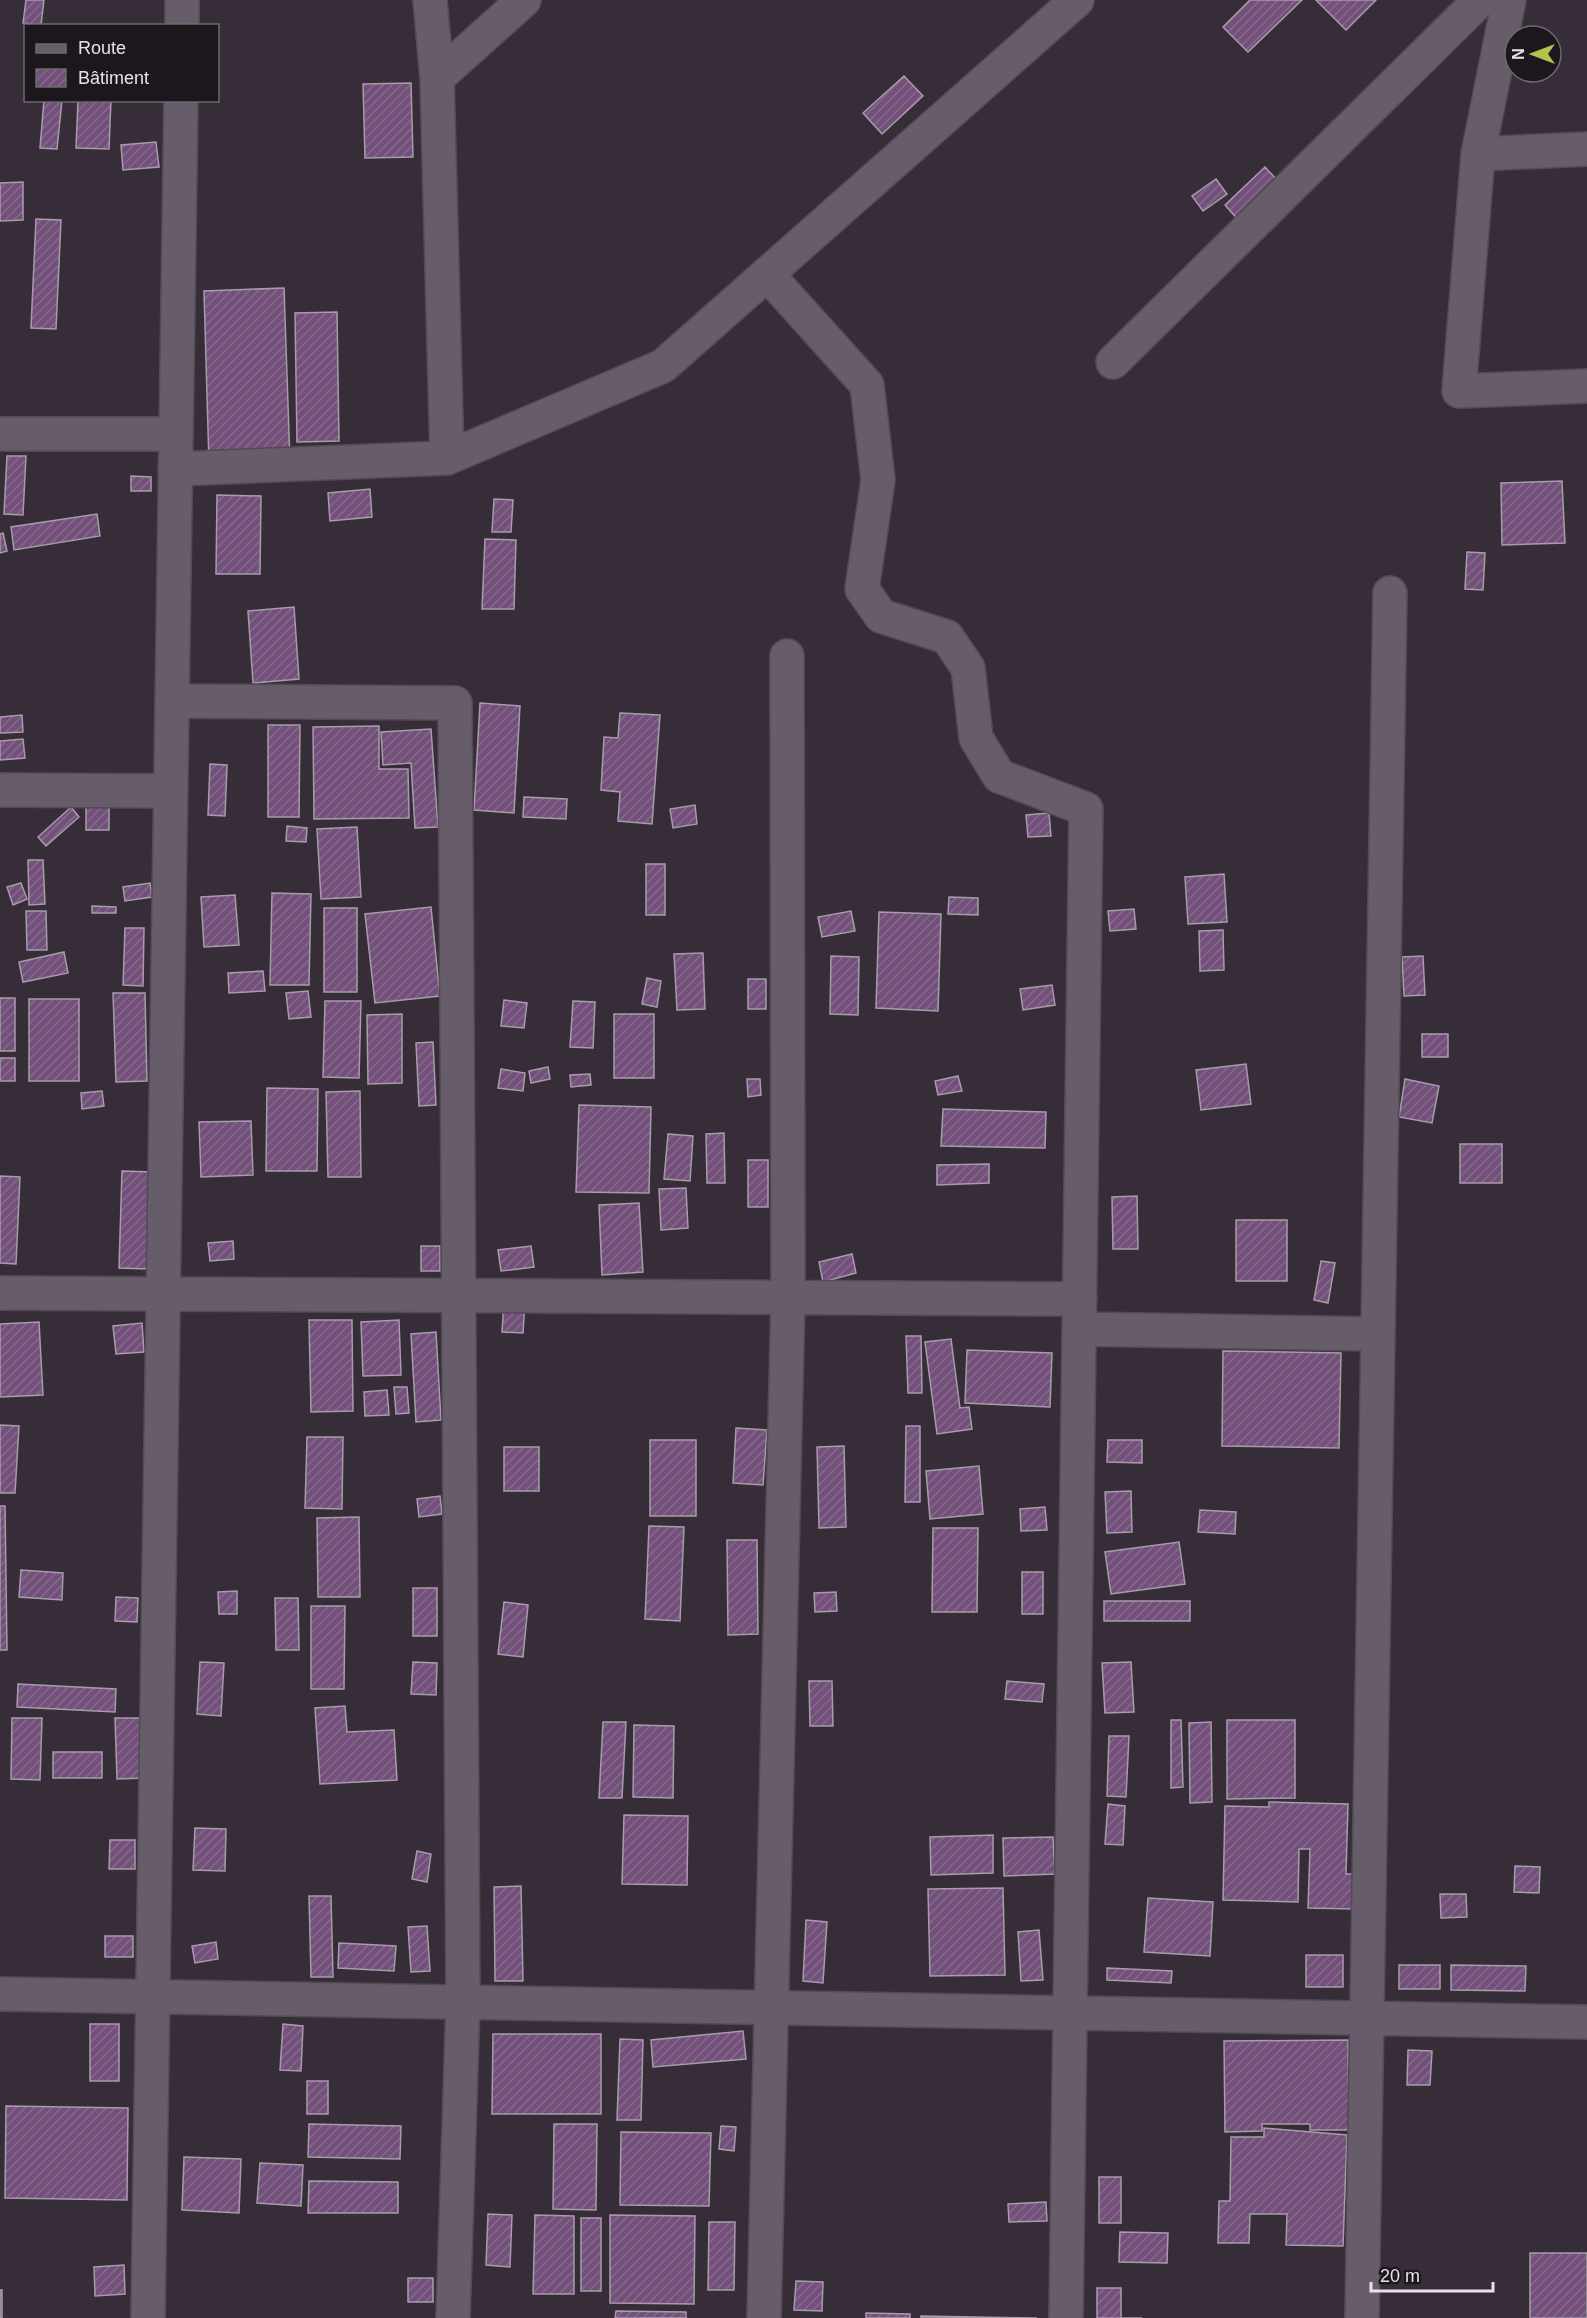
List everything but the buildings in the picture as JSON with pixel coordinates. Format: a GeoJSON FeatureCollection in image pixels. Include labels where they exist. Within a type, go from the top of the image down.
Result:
{"type":"FeatureCollection","features":[{"type":"Feature","properties":{"kind":"street"},"geometry":{"type":"LineString","coordinates":[[182,0],[182,24]]}},
{"type":"Feature","properties":{"kind":"street"},"geometry":{"type":"LineString","coordinates":[[430,0],[437,78],[447,458]]}},
{"type":"Feature","properties":{"kind":"street"},"geometry":{"type":"LineString","coordinates":[[437,78],[524,0]]}},
{"type":"Feature","properties":{"kind":"street"},"geometry":{"type":"LineString","coordinates":[[175,469],[447,458],[663,366],[1077,0]]}},
{"type":"Feature","properties":{"kind":"street"},"geometry":{"type":"LineString","coordinates":[[1113,362],[1480,0]]}},
{"type":"Feature","properties":{"kind":"street"},"geometry":{"type":"LineString","coordinates":[[1509,0],[1478,154],[1459,392],[1587,386]]}},
{"type":"Feature","properties":{"kind":"street"},"geometry":{"type":"LineString","coordinates":[[148,2318],[181,102]]}},
{"type":"Feature","properties":{"kind":"street"},"geometry":{"type":"LineString","coordinates":[[1478,154],[1587,149]]}},
{"type":"Feature","properties":{"kind":"street"},"geometry":{"type":"LineString","coordinates":[[767,274],[867,386],[878,480],[862,590],[881,616],[947,637],[968,668],[976,738],[999,776],[1086,809],[1066,2318]]}},
{"type":"Feature","properties":{"kind":"street"},"geometry":{"type":"LineString","coordinates":[[0,434],[176,434]]}},
{"type":"Feature","properties":{"kind":"street"},"geometry":{"type":"LineString","coordinates":[[1362,2318],[1390,593]]}},
{"type":"Feature","properties":{"kind":"street"},"geometry":{"type":"LineString","coordinates":[[764,2318],[788,1298],[787,656]]}},
{"type":"Feature","properties":{"kind":"street"},"geometry":{"type":"LineString","coordinates":[[172,701],[455,703],[462,2002],[453,2318]]}},
{"type":"Feature","properties":{"kind":"street"},"geometry":{"type":"LineString","coordinates":[[0,790],[171,791]]}},
{"type":"Feature","properties":{"kind":"street"},"geometry":{"type":"LineString","coordinates":[[0,1293],[788,1298],[1378,1334]]}},
{"type":"Feature","properties":{"kind":"street"},"geometry":{"type":"LineString","coordinates":[[0,1994],[1587,2022]]}}]}
